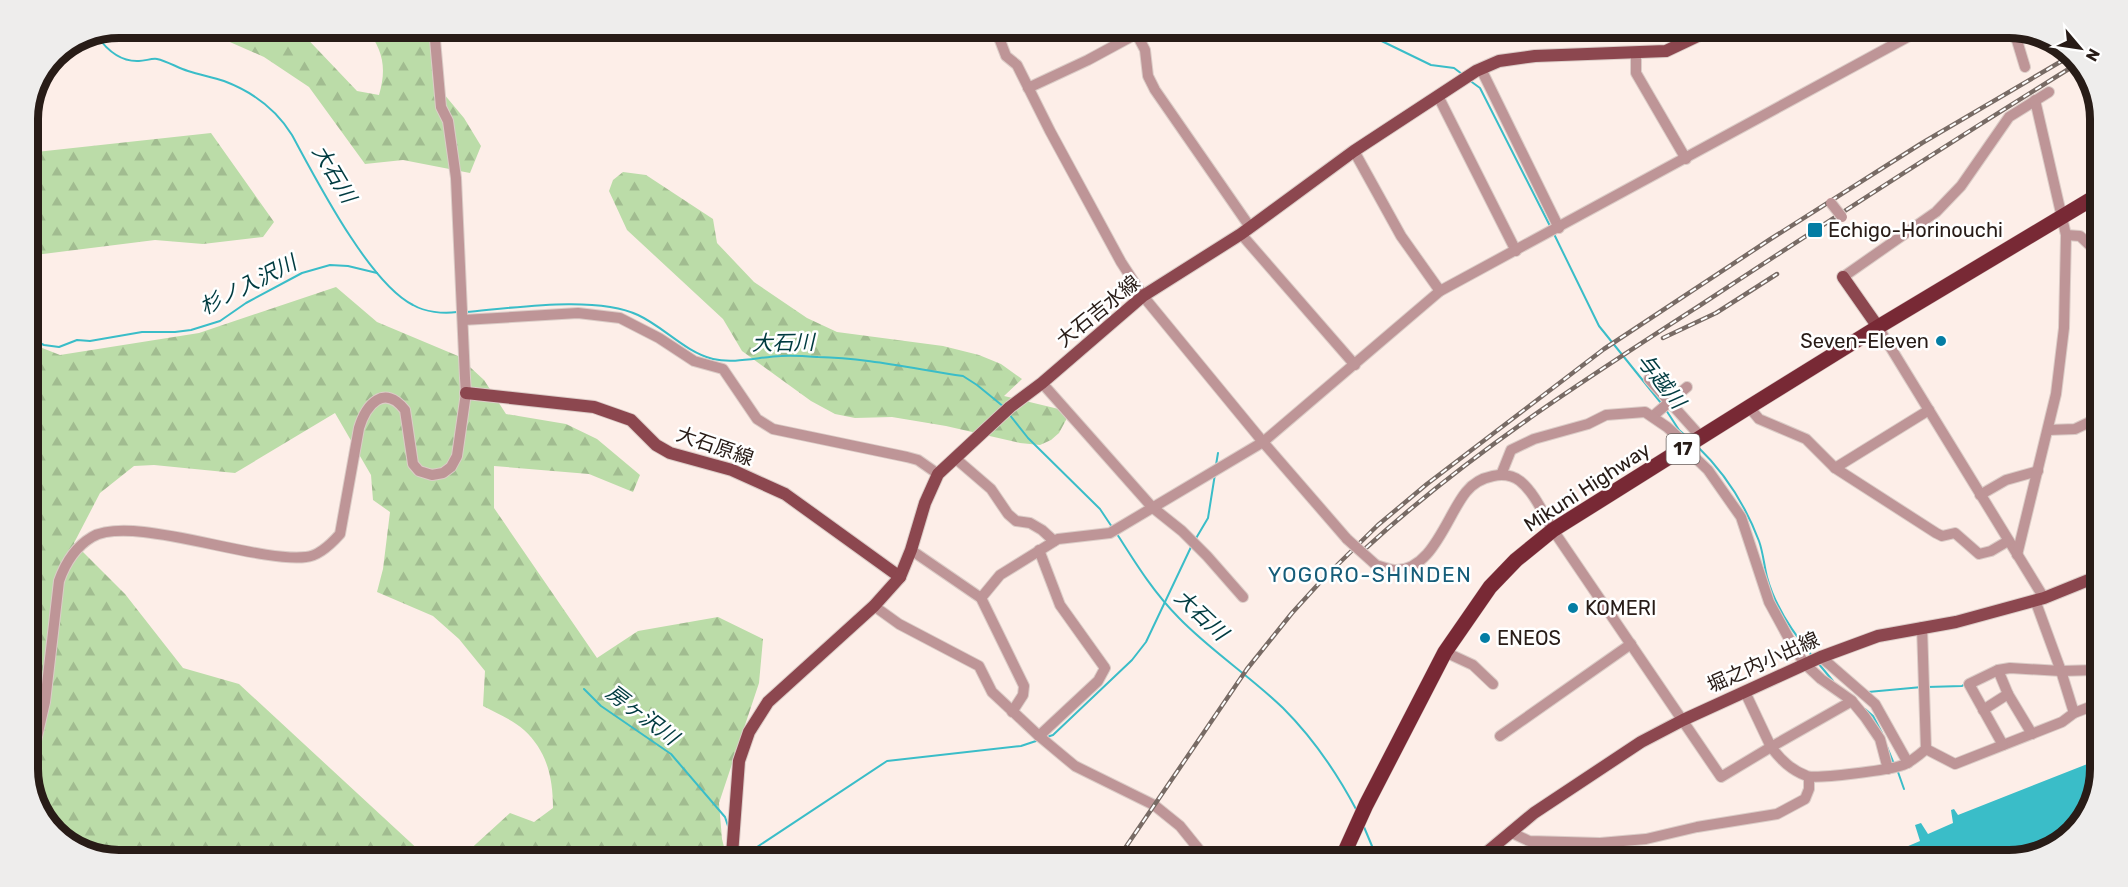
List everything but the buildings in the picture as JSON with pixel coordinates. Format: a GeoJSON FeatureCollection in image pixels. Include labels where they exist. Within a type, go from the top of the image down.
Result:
{"type":"FeatureCollection","features":[{"type":"Feature","properties":{"kind":"highway","name":"Mikuni Highway"},"geometry":{"type":"LineString","coordinates":[[1346,850],[1366,805],[1445,652],[1490,587],[1516,560],[1553,530],[1701,437],[1878,327],[2090,200]]}},
{"type":"Feature","properties":{"kind":"main road","name":"大石吉水線"},"geometry":{"type":"LineString","coordinates":[[732,850],[739,761],[749,732],[768,702],[874,606],[900,577],[925,503],[938,474],[1007,410],[1143,296],[1246,231],[1354,151],[1481,69],[1499,61],[1535,56],[1666,51],[1693,38]]}},
{"type":"Feature","properties":{"kind":"main road"},"geometry":{"type":"LineString","coordinates":[[1843,277],[1878,327]]}},
{"type":"Feature","properties":{"kind":"main road","name":"大石原線"},"geometry":{"type":"LineString","coordinates":[[466,393],[594,407],[631,420],[656,445],[670,453],[732,470],[785,494],[900,577]]}},
{"type":"Feature","properties":{"kind":"main road","name":"堀之内小出線"},"geometry":{"type":"LineString","coordinates":[[1489,850],[1534,813],[1641,742],[1683,720],[1814,660],[1878,636],[1956,622],[2039,599],[2090,579]]}},
{"type":"Feature","properties":{"kind":"street"},"geometry":{"type":"LineString","coordinates":[[38,732],[45,702],[59,581],[69,561],[93,536],[104,533],[144,532],[264,554],[307,557],[314,555],[340,534],[364,411],[371,403],[388,398],[399,402],[405,410],[412,464],[419,471],[432,475],[443,473],[457,456],[466,393],[456,178],[448,121],[441,107],[435,38]]}},
{"type":"Feature","properties":{"kind":"street"},"geometry":{"type":"LineString","coordinates":[[999,38],[1006,56],[1017,65],[1120,262],[1143,296],[1263,442],[1347,538],[1376,565],[1395,570],[1414,564],[1428,553],[1441,536],[1466,491],[1482,478],[1511,476],[1528,489],[1553,530],[1721,777],[1852,701]]}},
{"type":"Feature","properties":{"kind":"street"},"geometry":{"type":"LineString","coordinates":[[1028,88],[1088,60],[1125,38]]}},
{"type":"Feature","properties":{"kind":"street"},"geometry":{"type":"LineString","coordinates":[[1138,38],[1144,50],[1148,76],[1155,90],[1246,231],[1355,365]]}},
{"type":"Feature","properties":{"kind":"street"},"geometry":{"type":"LineString","coordinates":[[981,598],[1000,575],[1054,541],[1110,533],[1263,442],[1440,291],[1905,38]]}},
{"type":"Feature","properties":{"kind":"street"},"geometry":{"type":"LineString","coordinates":[[2016,38],[2025,68]]}},
{"type":"Feature","properties":{"kind":"street"},"geometry":{"type":"LineString","coordinates":[[1636,53],[1636,73],[1686,159]]}},
{"type":"Feature","properties":{"kind":"street"},"geometry":{"type":"LineString","coordinates":[[1481,69],[1559,228]]}},
{"type":"Feature","properties":{"kind":"street"},"geometry":{"type":"LineString","coordinates":[[1843,277],[1936,212],[1961,186],[2009,117],[2049,92]]}},
{"type":"Feature","properties":{"kind":"street"},"geometry":{"type":"LineString","coordinates":[[1438,96],[1516,250]]}},
{"type":"Feature","properties":{"kind":"street"},"geometry":{"type":"LineString","coordinates":[[2017,555],[2056,394],[2064,328],[2066,235],[2035,100]]}},
{"type":"Feature","properties":{"kind":"street"},"geometry":{"type":"LineString","coordinates":[[1354,151],[1401,236],[1440,291]]}},
{"type":"Feature","properties":{"kind":"street"},"geometry":{"type":"LineString","coordinates":[[1831,203],[1842,217]]}},
{"type":"Feature","properties":{"kind":"street"},"geometry":{"type":"LineString","coordinates":[[2066,235],[2080,236],[2090,245]]}},
{"type":"Feature","properties":{"kind":"street"},"geometry":{"type":"LineString","coordinates":[[463,318],[578,313],[620,318],[659,338],[694,361],[723,369],[757,418],[773,429],[907,457],[918,460],[938,474]]}},
{"type":"Feature","properties":{"kind":"street"},"geometry":{"type":"LineString","coordinates":[[1878,327],[2017,555],[2039,599],[2074,713]]}},
{"type":"Feature","properties":{"kind":"street"},"geometry":{"type":"LineString","coordinates":[[1649,379],[1662,408],[1685,448],[1708,470],[1741,517],[1769,602],[1794,648],[1814,660],[1869,711],[1906,764]]}},
{"type":"Feature","properties":{"kind":"street"},"geometry":{"type":"LineString","coordinates":[[1042,383],[1152,507],[1182,531],[1243,597]]}},
{"type":"Feature","properties":{"kind":"street"},"geometry":{"type":"LineString","coordinates":[[1501,475],[1511,450],[1534,439],[1588,424],[1606,416],[1662,408],[1687,387]]}},
{"type":"Feature","properties":{"kind":"street"},"geometry":{"type":"LineString","coordinates":[[1749,407],[1759,418],[1806,439],[1835,468],[1936,533],[1942,536],[1955,533],[1979,554],[1992,551],[2008,541]]}},
{"type":"Feature","properties":{"kind":"street"},"geometry":{"type":"LineString","coordinates":[[1662,408],[1701,437]]}},
{"type":"Feature","properties":{"kind":"street"},"geometry":{"type":"LineString","coordinates":[[1835,468],[1929,410]]}},
{"type":"Feature","properties":{"kind":"street"},"geometry":{"type":"LineString","coordinates":[[2048,430],[2075,429],[2090,422]]}},
{"type":"Feature","properties":{"kind":"street"},"geometry":{"type":"LineString","coordinates":[[955,458],[991,489],[1008,514],[1016,521],[1030,523],[1054,541]]}},
{"type":"Feature","properties":{"kind":"street"},"geometry":{"type":"LineString","coordinates":[[1980,495],[2006,480],[2038,471]]}},
{"type":"Feature","properties":{"kind":"street"},"geometry":{"type":"LineString","coordinates":[[911,550],[981,598],[1024,686],[1023,695],[1012,712]]}},
{"type":"Feature","properties":{"kind":"street"},"geometry":{"type":"LineString","coordinates":[[1039,550],[1060,605],[1105,668],[1098,681],[1039,736]]}},
{"type":"Feature","properties":{"kind":"street"},"geometry":{"type":"LineString","coordinates":[[874,606],[898,624],[979,666],[992,692],[1039,736],[1075,766],[1154,805],[1180,826],[1199,850]]}},
{"type":"Feature","properties":{"kind":"street"},"geometry":{"type":"LineString","coordinates":[[1922,627],[1926,749]]}},
{"type":"Feature","properties":{"kind":"street"},"geometry":{"type":"LineString","coordinates":[[1500,735],[1631,644]]}},
{"type":"Feature","properties":{"kind":"street"},"geometry":{"type":"LineString","coordinates":[[1445,652],[1473,665],[1493,684]]}},
{"type":"Feature","properties":{"kind":"street"},"geometry":{"type":"LineString","coordinates":[[1814,660],[1821,679],[1869,711],[1889,769]]}},
{"type":"Feature","properties":{"kind":"street"},"geometry":{"type":"LineString","coordinates":[[2003,745],[1969,684],[1998,670],[2010,668],[2090,670]]}},
{"type":"Feature","properties":{"kind":"street"},"geometry":{"type":"LineString","coordinates":[[1998,670],[2008,694],[2032,734]]}},
{"type":"Feature","properties":{"kind":"street"},"geometry":{"type":"LineString","coordinates":[[1745,692],[1771,747],[1781,760],[1794,770],[1809,777],[1889,769],[1906,764],[1926,749]]}},
{"type":"Feature","properties":{"kind":"street"},"geometry":{"type":"LineString","coordinates":[[1983,710],[2008,694]]}},
{"type":"Feature","properties":{"kind":"street"},"geometry":{"type":"LineString","coordinates":[[1926,749],[1955,764],[2062,722],[2074,713],[2090,707]]}},
{"type":"Feature","properties":{"kind":"street"},"geometry":{"type":"LineString","coordinates":[[1510,832],[1529,841],[1600,843],[1646,839],[1697,827],[1777,814],[1804,799],[1809,789],[1809,777]]}},
{"type":"Feature","properties":{"kind":"green space"},"geometry":{"type":"Polygon","coordinates":[[[221,38],[307,38],[357,91],[379,95],[383,68],[380,52],[372,38],[430,38],[433,81],[464,118],[481,146],[470,173],[403,160],[365,164],[309,87],[264,57],[221,38]]]}},
{"type":"Feature","properties":{"kind":"green space"},"geometry":{"type":"Polygon","coordinates":[[[211,133],[274,222],[263,237],[203,244],[155,240],[38,255],[38,152],[211,133]]]}},
{"type":"Feature","properties":{"kind":"green space"},"geometry":{"type":"Polygon","coordinates":[[[623,172],[646,175],[713,219],[717,243],[754,282],[807,318],[837,332],[943,346],[979,355],[1001,364],[1022,379],[1004,396],[1067,411],[1066,420],[1059,433],[1040,445],[1020,443],[946,426],[892,417],[855,418],[835,414],[811,401],[742,351],[723,319],[627,230],[609,191],[613,180],[623,172]]]}},
{"type":"Feature","properties":{"kind":"green space"},"geometry":{"type":"Polygon","coordinates":[[[336,287],[377,322],[458,356],[484,380],[506,414],[566,424],[597,439],[640,475],[633,492],[589,474],[494,466],[494,508],[597,658],[638,631],[718,617],[763,639],[759,683],[719,803],[725,850],[469,850],[510,813],[534,822],[553,808],[552,786],[547,766],[538,747],[524,730],[483,706],[485,671],[459,639],[433,616],[377,592],[383,569],[390,512],[373,500],[371,475],[335,413],[235,473],[154,465],[134,466],[100,493],[74,543],[125,594],[183,668],[239,684],[419,850],[119,850],[103,848],[78,839],[61,826],[48,809],[38,774],[38,346],[60,355],[199,333],[336,287]]]}},
{"type":"Feature","properties":{"kind":"water"},"geometry":{"type":"Polygon","coordinates":[[[2090,763],[2089,784],[2077,813],[2063,829],[2045,841],[2030,847],[2009,850],[1899,850],[1920,841],[1915,825],[1921,823],[1928,834],[1953,823],[1951,810],[1954,809],[1958,815],[2090,763]]]}},
{"type":"Feature","properties":{"kind":"waterway","name":"与越川"},"geometry":{"type":"LineString","coordinates":[[1375,38],[1431,65],[1454,68],[1462,74]]}},
{"type":"Feature","properties":{"kind":"waterway","name":"大石川"},"geometry":{"type":"LineString","coordinates":[[100,40],[120,57],[132,61],[161,60],[188,71],[224,81],[245,90],[263,102],[286,126],[345,228],[379,275],[396,293],[413,305],[434,312],[457,312]]}},
{"type":"Feature","properties":{"kind":"waterway","name":"与越川"},"geometry":{"type":"LineString","coordinates":[[1469,80],[1480,88],[1550,226]]}},
{"type":"Feature","properties":{"kind":"waterway","name":"与越川"},"geometry":{"type":"LineString","coordinates":[[1554,234],[1599,326],[1661,403]]}},
{"type":"Feature","properties":{"kind":"waterway","name":"杉ノ入沢川"},"geometry":{"type":"LineString","coordinates":[[38,342],[59,347],[77,340],[90,341],[142,332],[191,330],[220,321],[246,303],[302,273],[330,265],[348,266],[377,273]]}},
{"type":"Feature","properties":{"kind":"waterway","name":"大石川"},"geometry":{"type":"LineString","coordinates":[[466,312],[554,304],[621,309],[648,320],[693,351],[713,359],[738,361],[790,356],[836,358],[963,376],[1004,407]]}},
{"type":"Feature","properties":{"kind":"waterway","name":"与越川"},"geometry":{"type":"LineString","coordinates":[[1666,410],[1679,430],[1688,438]]}},
{"type":"Feature","properties":{"kind":"waterway","name":"大石川"},"geometry":{"type":"LineString","coordinates":[[1009,414],[1028,438],[1100,509],[1112,527]]}},
{"type":"Feature","properties":{"kind":"waterway","name":"与越川"},"geometry":{"type":"LineString","coordinates":[[1697,446],[1717,467],[1741,502],[1759,541],[1770,588],[1775,599],[1792,629],[1812,656]]}},
{"type":"Feature","properties":{"kind":"waterway"},"geometry":{"type":"LineString","coordinates":[[1216,465],[1218,453]]}},
{"type":"Feature","properties":{"kind":"waterway"},"geometry":{"type":"LineString","coordinates":[[1195,540],[1208,518],[1215,474]]}},
{"type":"Feature","properties":{"kind":"waterway","name":"大石川"},"geometry":{"type":"LineString","coordinates":[[1117,534],[1153,588],[1179,618],[1270,696],[1304,731],[1333,770],[1357,811]]}},
{"type":"Feature","properties":{"kind":"waterway"},"geometry":{"type":"LineString","coordinates":[[1047,737],[1053,735],[1132,660],[1146,642],[1191,547]]}},
{"type":"Feature","properties":{"kind":"waterway","name":"与越川"},"geometry":{"type":"LineString","coordinates":[[1818,663],[1833,681]]}},
{"type":"Feature","properties":{"kind":"waterway"},"geometry":{"type":"LineString","coordinates":[[1927,687],[1962,686],[1966,683]]}},
{"type":"Feature","properties":{"kind":"waterway"},"geometry":{"type":"LineString","coordinates":[[1868,692],[1922,687]]}},
{"type":"Feature","properties":{"kind":"waterway","name":"房ヶ沢川"},"geometry":{"type":"LineString","coordinates":[[584,689],[601,706],[671,754],[725,817],[729,829]]}},
{"type":"Feature","properties":{"kind":"waterway","name":"与越川"},"geometry":{"type":"LineString","coordinates":[[1865,709],[1873,716],[1882,733]]}},
{"type":"Feature","properties":{"kind":"waterway"},"geometry":{"type":"LineString","coordinates":[[753,850],[887,761],[1021,746],[1039,740]]}},
{"type":"Feature","properties":{"kind":"waterway","name":"与越川"},"geometry":{"type":"LineString","coordinates":[[1887,747],[1894,764]]}},
{"type":"Feature","properties":{"kind":"waterway","name":"与越川"},"geometry":{"type":"LineString","coordinates":[[1898,772],[1904,789]]}},
{"type":"Feature","properties":{"kind":"waterway","name":"大石川"},"geometry":{"type":"LineString","coordinates":[[1364,827],[1374,850]]}},
{"type":"Feature","properties":{"kind":"railway"},"geometry":{"type":"LineString","coordinates":[[1124,850],[1247,669],[1292,613],[1378,525],[1427,484],[1604,349],[1922,143],[2050,68]]}},
{"type":"Feature","properties":{"kind":"railway"},"geometry":{"type":"LineString","coordinates":[[1366,548],[1444,481],[1527,420],[1889,182],[2054,78]]}},
{"type":"Feature","properties":{"kind":"railway"},"geometry":{"type":"LineString","coordinates":[[1663,338],[1716,313],[1777,274]]}},
{"type":"Feature","properties":{"kind":"place","name":"Echigo-Horinouchi"},"geometry":{"type":"Point","coordinates":[1815,230]}},
{"type":"Feature","properties":{"kind":"place","name":"Seven-Eleven"},"geometry":{"type":"Point","coordinates":[1941,341]}},
{"type":"Feature","properties":{"kind":"place","name":"KOMERI"},"geometry":{"type":"Point","coordinates":[1573,608]}},
{"type":"Feature","properties":{"kind":"place","name":"ENEOS"},"geometry":{"type":"Point","coordinates":[1485,638]}},
{"type":"Feature","properties":{"kind":"district","name":"YOGORO-SHINDEN"},"geometry":{"type":"Point","coordinates":[1370,575]}}]}
